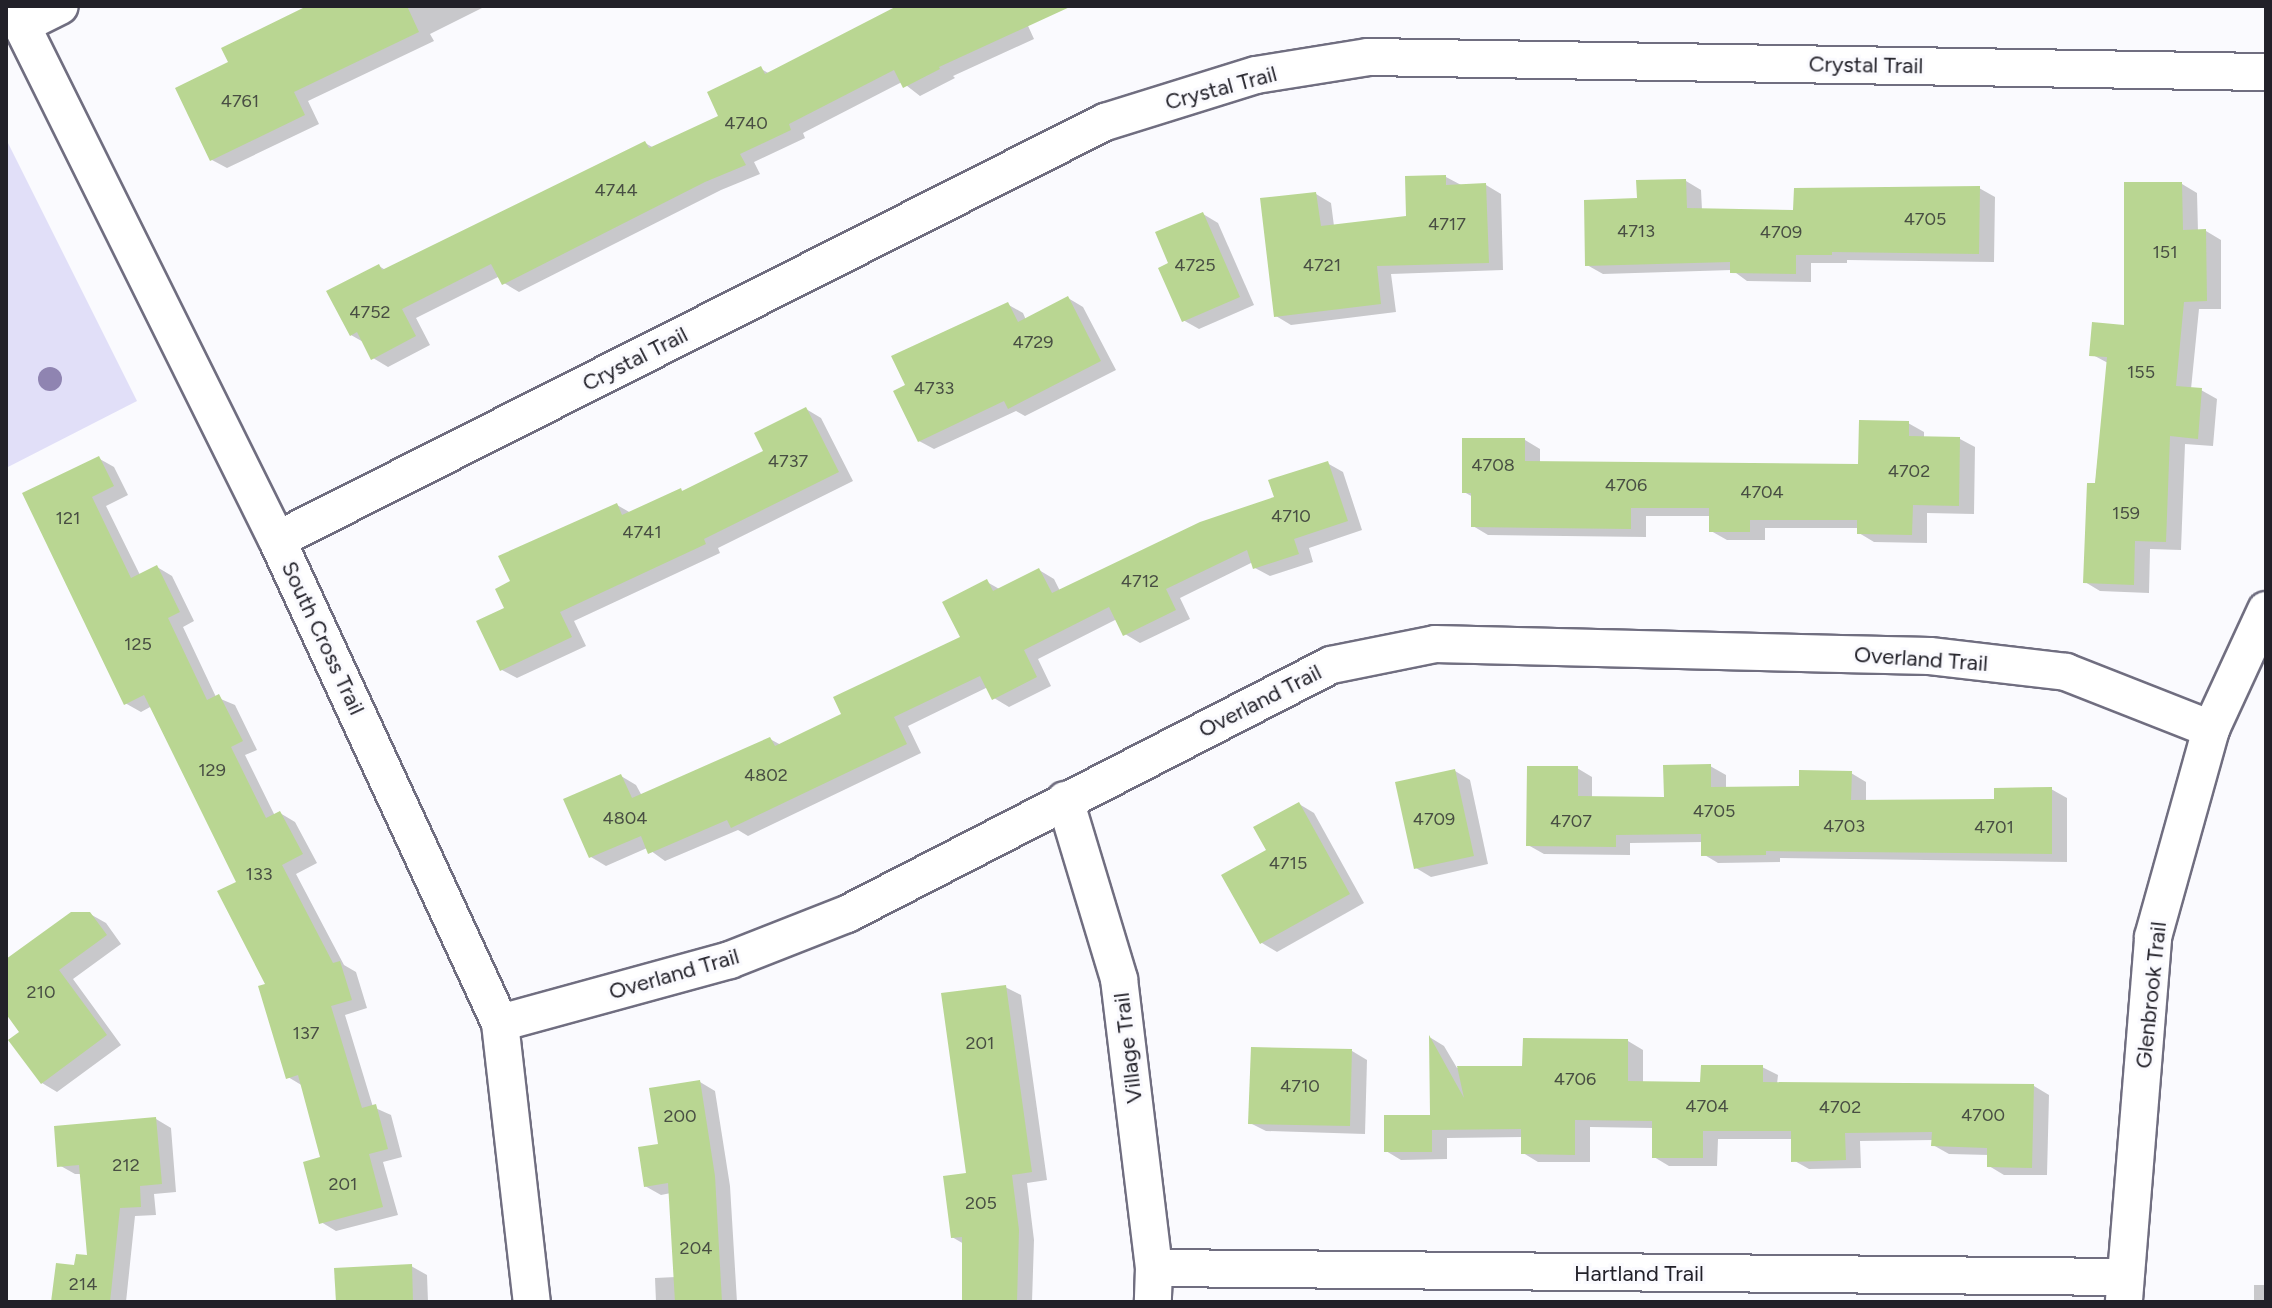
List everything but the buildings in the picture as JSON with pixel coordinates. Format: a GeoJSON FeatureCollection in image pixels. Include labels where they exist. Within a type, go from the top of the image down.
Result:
{"type":"FeatureCollection","features":[{"type":"Feature","properties":{"kind":"street"},"geometry":{"type":"LineString","coordinates":[[17,16],[60,6]]}},
{"type":"Feature","properties":{"kind":"street","name":"South Cross Trail"},"geometry":{"type":"LineString","coordinates":[[17,16],[277,540],[500,1023],[532,1302]]}},
{"type":"Feature","properties":{"kind":"street","name":"Crystal Trail"},"geometry":{"type":"LineString","coordinates":[[277,540],[1105,122],[1256,75],[1368,57],[2266,72]]}},
{"type":"Feature","properties":{"kind":"street","name":"Glenbrook Trail"},"geometry":{"type":"LineString","coordinates":[[2124,1290],[2153,937],[2211,729],[2266,610]]}},
{"type":"Feature","properties":{"kind":"street","name":"Overland Trail"},"geometry":{"type":"LineString","coordinates":[[500,1023],[730,960],[847,914],[1331,665],[1435,644],[1945,658],[2066,672],[2211,729]]}},
{"type":"Feature","properties":{"kind":"street","name":"Village Trail"},"geometry":{"type":"LineString","coordinates":[[1065,800],[1119,979],[1153,1285]]}},
{"type":"Feature","properties":{"kind":"street","name":"Hartland Trail"},"geometry":{"type":"LineString","coordinates":[[1153,1285],[2124,1290]]}},
{"type":"Feature","properties":{"kind":"shaded area"},"geometry":{"type":"Polygon","coordinates":[[[6,139],[137,401],[6,468],[6,139]]]}}]}
